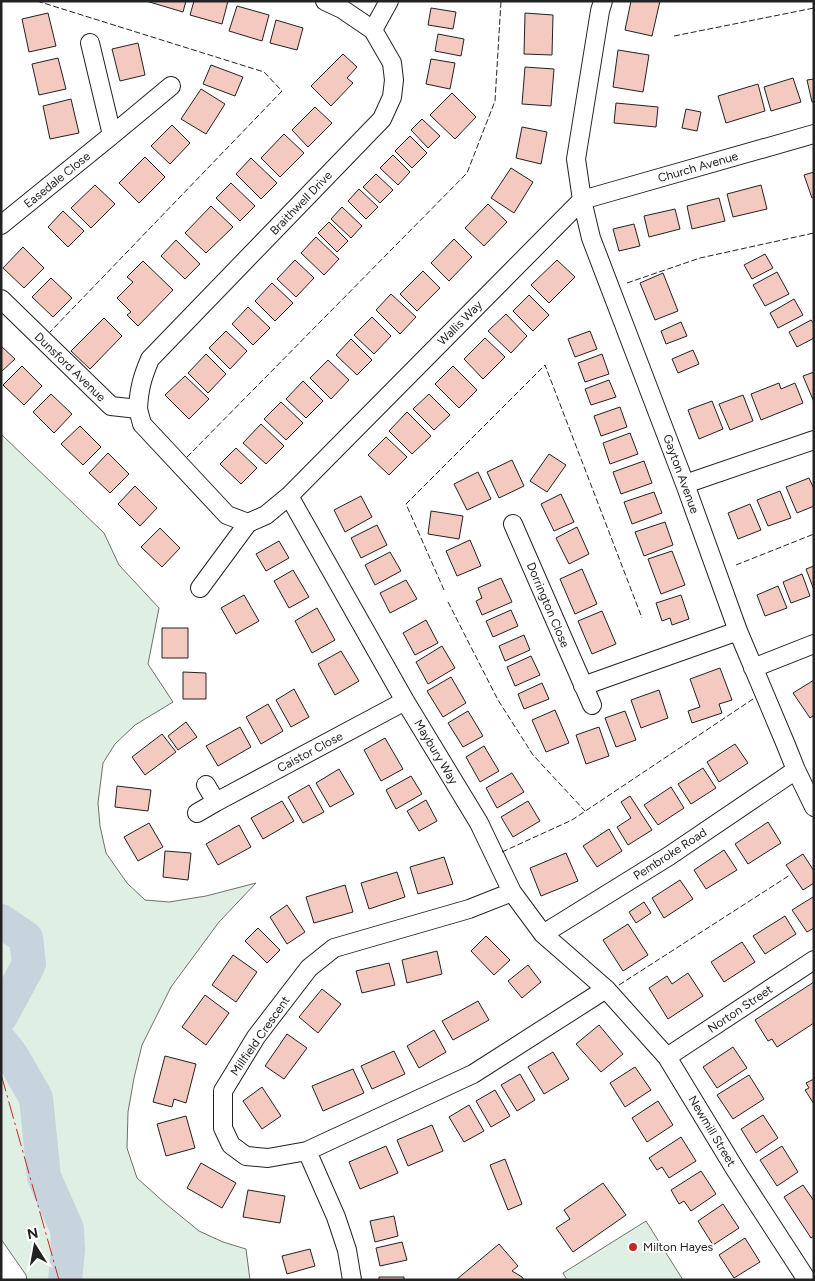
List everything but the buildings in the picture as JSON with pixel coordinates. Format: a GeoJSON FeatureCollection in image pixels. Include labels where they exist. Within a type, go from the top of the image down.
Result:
{"type":"FeatureCollection","features":[{"type":"Feature","properties":{"kind":"street","name":"Braithwell Drive"},"geometry":{"type":"LineString","coordinates":[[138,409],[139,392],[150,359],[382,119],[392,97],[394,80],[392,63],[373,30],[342,9],[324,1]]}},
{"type":"Feature","properties":{"kind":"street"},"geometry":{"type":"LineString","coordinates":[[373,30],[389,1]]}},
{"type":"Feature","properties":{"kind":"street"},"geometry":{"type":"LineString","coordinates":[[582,200],[576,159],[603,1]]}},
{"type":"Feature","properties":{"kind":"street"},"geometry":{"type":"LineString","coordinates":[[90,43],[112,136]]}},
{"type":"Feature","properties":{"kind":"street","name":"Easedale Close"},"geometry":{"type":"LineString","coordinates":[[1,225],[171,86]]}},
{"type":"Feature","properties":{"kind":"street","name":"Church Avenue"},"geometry":{"type":"LineString","coordinates":[[582,200],[814,134]]}},
{"type":"Feature","properties":{"kind":"street","name":"Gayton Avenue"},"geometry":{"type":"LineString","coordinates":[[582,200],[591,238],[685,484],[738,631],[796,770],[814,807]]}},
{"type":"Feature","properties":{"kind":"street","name":"Wallis Way"},"geometry":{"type":"LineString","coordinates":[[200,588],[248,522],[266,515],[289,496],[582,200]]}},
{"type":"Feature","properties":{"kind":"street","name":"Dunsford Avenue"},"geometry":{"type":"LineString","coordinates":[[1,300],[111,406],[138,409]]}},
{"type":"Feature","properties":{"kind":"street"},"geometry":{"type":"LineString","coordinates":[[138,409],[142,424],[227,515],[248,522]]}},
{"type":"Feature","properties":{"kind":"street"},"geometry":{"type":"LineString","coordinates":[[685,484],[814,440]]}},
{"type":"Feature","properties":{"kind":"street","name":"Maybury Way"},"geometry":{"type":"LineString","coordinates":[[289,496],[405,701],[479,824],[512,892],[543,934],[606,990]]}},
{"type":"Feature","properties":{"kind":"street","name":"Dorrington Close"},"geometry":{"type":"LineString","coordinates":[[513,524],[592,705]]}},
{"type":"Feature","properties":{"kind":"street"},"geometry":{"type":"LineString","coordinates":[[583,686],[738,631]]}},
{"type":"Feature","properties":{"kind":"street"},"geometry":{"type":"LineString","coordinates":[[753,668],[814,644]]}},
{"type":"Feature","properties":{"kind":"street","name":"Caistor Close"},"geometry":{"type":"LineString","coordinates":[[197,813],[405,701]]}},
{"type":"Feature","properties":{"kind":"street","name":"Pembroke Road"},"geometry":{"type":"LineString","coordinates":[[543,934],[669,856],[796,770]]}},
{"type":"Feature","properties":{"kind":"street"},"geometry":{"type":"LineString","coordinates":[[206,785],[216,802]]}},
{"type":"Feature","properties":{"kind":"street","name":"Millfield Crescent"},"geometry":{"type":"LineString","coordinates":[[512,892],[469,910],[334,948],[308,968],[256,1037],[223,1091],[223,1128],[231,1145],[246,1156],[268,1158],[307,1152],[473,1074],[606,990]]}},
{"type":"Feature","properties":{"kind":"street","name":"Norton Street"},"geometry":{"type":"LineString","coordinates":[[667,1057],[814,960]]}},
{"type":"Feature","properties":{"kind":"street","name":"Newmill Street"},"geometry":{"type":"LineString","coordinates":[[606,990],[667,1057],[735,1169],[807,1280]]}},
{"type":"Feature","properties":{"kind":"street"},"geometry":{"type":"LineString","coordinates":[[307,1152],[336,1217],[347,1250],[352,1280]]}},
{"type":"Feature","properties":{"kind":"green space"},"geometry":{"type":"Polygon","coordinates":[[[1,434],[104,533],[119,565],[159,608],[148,664],[173,702],[135,725],[115,744],[103,763],[98,803],[100,826],[106,853],[127,883],[145,900],[169,902],[206,896],[256,883],[219,922],[171,987],[142,1045],[128,1112],[127,1148],[137,1178],[166,1204],[199,1231],[223,1242],[246,1249],[250,1280],[27,1280],[26,1275],[1,1239],[1,434]]]}},
{"type":"Feature","properties":{"kind":"green space","name":"Milton Hayes"},"geometry":{"type":"Polygon","coordinates":[[[646,1221],[683,1280],[567,1280],[563,1273],[646,1221]]]}},
{"type":"Feature","properties":{"kind":"waterway"},"geometry":{"type":"LineString","coordinates":[[1,921],[26,938],[29,964],[1,1016]]}},
{"type":"Feature","properties":{"kind":"waterway"},"geometry":{"type":"LineString","coordinates":[[1,1042],[12,1056],[36,1098],[44,1177],[67,1229],[68,1250],[65,1280]]}},
{"type":"Feature","properties":{"kind":"fence"},"geometry":{"type":"LineString","coordinates":[[37,1],[264,72],[282,91],[50,332]]}},
{"type":"Feature","properties":{"kind":"fence"},"geometry":{"type":"LineString","coordinates":[[187,457],[467,173],[495,101],[501,1]]}},
{"type":"Feature","properties":{"kind":"fence"},"geometry":{"type":"LineString","coordinates":[[674,36],[814,8]]}},
{"type":"Feature","properties":{"kind":"fence"},"geometry":{"type":"LineString","coordinates":[[627,283],[700,258],[814,233]]}},
{"type":"Feature","properties":{"kind":"fence"},"geometry":{"type":"LineString","coordinates":[[444,590],[406,504],[545,365],[642,618]]}},
{"type":"Feature","properties":{"kind":"fence"},"geometry":{"type":"LineString","coordinates":[[736,565],[814,534]]}},
{"type":"Feature","properties":{"kind":"fence"},"geometry":{"type":"LineString","coordinates":[[448,602],[498,700],[533,755],[585,811]]}},
{"type":"Feature","properties":{"kind":"fence"},"geometry":{"type":"LineString","coordinates":[[502,852],[572,820],[753,699]]}},
{"type":"Feature","properties":{"kind":"fence"},"geometry":{"type":"LineString","coordinates":[[619,985],[790,875]]}},
{"type":"Feature","properties":{"kind":"power"},"geometry":{"type":"LineString","coordinates":[[1,1074],[59,1280]]}},
{"type":"Feature","properties":{"kind":"place","name":"Milton Hayes"},"geometry":{"type":"Point","coordinates":[633,1247]}}]}
